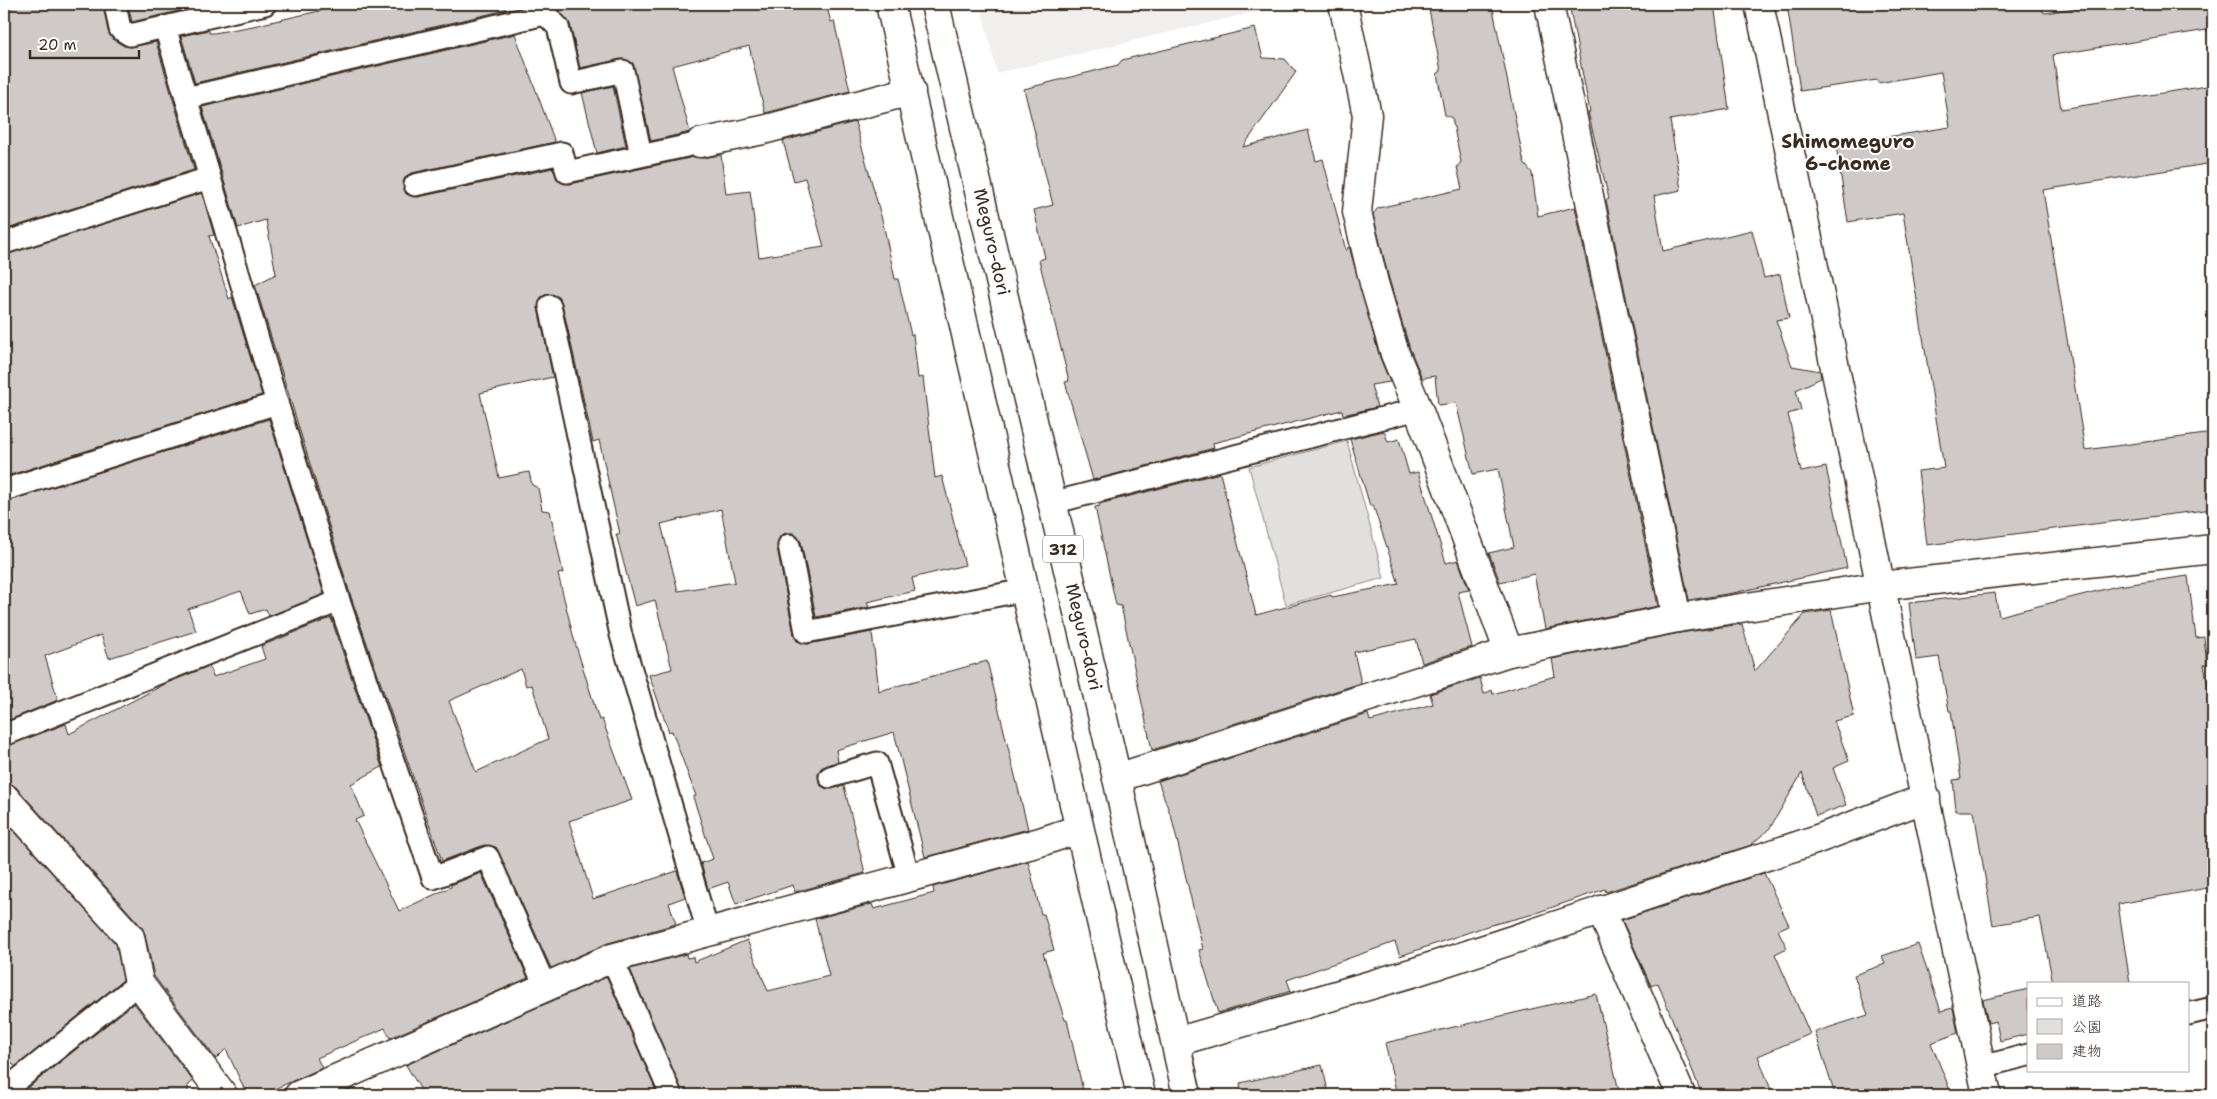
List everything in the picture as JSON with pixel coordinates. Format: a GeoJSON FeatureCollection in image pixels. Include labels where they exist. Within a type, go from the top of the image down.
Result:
{"type":"FeatureCollection","features":[{"type":"Feature","properties":{"kind":"street","name":"312"},"geometry":{"type":"LineString","coordinates":[[890,4],[912,91],[1141,1095]]}},
{"type":"Feature","properties":{"kind":"street","name":"Meguro-dori"},"geometry":{"type":"LineString","coordinates":[[935,4],[1117,778],[1188,1095]]}},
{"type":"Feature","properties":{"kind":"street"},"geometry":{"type":"LineString","coordinates":[[1343,4],[1366,115],[1358,212],[1374,282],[1393,345],[1509,652]]}},
{"type":"Feature","properties":{"kind":"street"},"geometry":{"type":"LineString","coordinates":[[1549,4],[1677,618]]}},
{"type":"Feature","properties":{"kind":"street"},"geometry":{"type":"LineString","coordinates":[[1759,4],[1987,1095]]}},
{"type":"Feature","properties":{"kind":"street"},"geometry":{"type":"LineString","coordinates":[[700,143],[762,130],[912,91]]}},
{"type":"Feature","properties":{"kind":"street"},"geometry":{"type":"LineString","coordinates":[[1117,778],[1509,652],[1677,618],[1881,586],[2213,548]]}},
{"type":"Feature","properties":{"kind":"street"},"geometry":{"type":"LineString","coordinates":[[4,796],[130,937],[139,984],[223,1095]]}},
{"type":"Feature","properties":{"kind":"street"},"geometry":{"type":"LineString","coordinates":[[1176,1042],[1415,972],[1815,840],[1926,798]]}},
{"type":"Feature","properties":{"kind":"street"},"geometry":{"type":"LineString","coordinates":[[299,1095],[544,986],[612,958],[1079,829]]}},
{"type":"Feature","properties":{"kind":"street"},"geometry":{"type":"LineString","coordinates":[[1601,910],[1681,1095]]}},
{"type":"Feature","properties":{"kind":"lane"},"geometry":{"type":"LineString","coordinates":[[115,4],[120,29],[130,35],[265,4]]}},
{"type":"Feature","properties":{"kind":"lane"},"geometry":{"type":"LineString","coordinates":[[186,98],[543,9],[558,26],[571,83],[623,71],[642,155]]}},
{"type":"Feature","properties":{"kind":"lane"},"geometry":{"type":"LineString","coordinates":[[164,27],[277,403],[339,601],[433,878],[488,857],[544,986]]}},
{"type":"Feature","properties":{"kind":"lane"},"geometry":{"type":"LineString","coordinates":[[415,185],[562,153],[567,172],[700,143]]}},
{"type":"Feature","properties":{"kind":"lane"},"geometry":{"type":"LineString","coordinates":[[4,242],[209,178]]}},
{"type":"Feature","properties":{"kind":"lane"},"geometry":{"type":"LineString","coordinates":[[550,306],[621,635],[708,932]]}},
{"type":"Feature","properties":{"kind":"lane"},"geometry":{"type":"LineString","coordinates":[[4,490],[277,403]]}},
{"type":"Feature","properties":{"kind":"lane"},"geometry":{"type":"LineString","coordinates":[[1052,503],[1418,409]]}},
{"type":"Feature","properties":{"kind":"lane"},"geometry":{"type":"LineString","coordinates":[[789,545],[806,632],[1025,590]]}},
{"type":"Feature","properties":{"kind":"lane"},"geometry":{"type":"LineString","coordinates":[[4,735],[339,601]]}},
{"type":"Feature","properties":{"kind":"lane"},"geometry":{"type":"LineString","coordinates":[[830,777],[878,763],[909,877]]}},
{"type":"Feature","properties":{"kind":"lane"},"geometry":{"type":"LineString","coordinates":[[612,958],[671,1095]]}},
{"type":"Feature","properties":{"kind":"lane"},"geometry":{"type":"LineString","coordinates":[[4,1091],[139,984]]}},
{"type":"Feature","properties":{"kind":"lane"},"geometry":{"type":"LineString","coordinates":[[2190,1014],[2213,1008]]}},
{"type":"Feature","properties":{"kind":"lane"},"geometry":{"type":"LineString","coordinates":[[1981,1067],[2027,1055]]}},
{"type":"Feature","properties":{"kind":"shaded area"},"geometry":{"type":"Polygon","coordinates":[[[980,4],[1289,4],[997,73],[980,4]]]}},
{"type":"Feature","properties":{"kind":"green space"},"geometry":{"type":"Polygon","coordinates":[[[1347,441],[1384,578],[1286,605],[1249,467],[1347,441]]]}},
{"type":"Feature","properties":{"kind":"building"},"geometry":{"type":"Polygon","coordinates":[[[4,4],[103,4],[108,31],[114,40],[124,46],[132,47],[156,42],[194,170],[4,230],[4,4]]]}},
{"type":"Feature","properties":{"kind":"building"},"geometry":{"type":"Polygon","coordinates":[[[128,4],[203,4],[204,5],[132,22],[128,4]]]}},
{"type":"Feature","properties":{"kind":"building"},"geometry":{"type":"Polygon","coordinates":[[[350,4],[503,4],[506,10],[195,83],[181,36],[209,30],[209,33],[214,33],[253,26],[350,4]]]}},
{"type":"Feature","properties":{"kind":"building"},"geometry":{"type":"Polygon","coordinates":[[[559,4],[826,4],[831,22],[834,21],[850,91],[765,113],[749,46],[672,66],[690,132],[651,141],[633,63],[621,59],[580,68],[570,24],[561,13],[559,4]]]}},
{"type":"Feature","properties":{"kind":"building"},"geometry":{"type":"Polygon","coordinates":[[[1428,4],[1492,4],[1524,163],[1532,173],[1538,216],[1575,207],[1658,606],[1545,629],[1534,574],[1500,582],[1489,553],[1514,547],[1498,469],[1473,474],[1456,403],[1438,405],[1435,376],[1422,378],[1410,349],[1389,279],[1373,214],[1378,208],[1462,189],[1457,167],[1461,162],[1452,118],[1445,115],[1437,74],[1441,71],[1428,4]]]}},
{"type":"Feature","properties":{"kind":"building"},"geometry":{"type":"Polygon","coordinates":[[[1569,4],[1714,4],[1729,109],[1670,120],[1681,190],[1654,196],[1663,251],[1752,230],[1764,278],[1780,274],[1789,318],[1776,320],[1792,366],[1820,371],[1821,378],[1796,390],[1801,410],[1788,414],[1801,472],[1826,467],[1847,568],[1733,593],[1689,600],[1606,200],[1609,199],[1588,112],[1590,112],[1569,4]]]}},
{"type":"Feature","properties":{"kind":"building"},"geometry":{"type":"Polygon","coordinates":[[[1787,4],[2042,4],[2043,12],[2046,13],[2098,4],[2213,4],[2213,29],[2053,55],[2061,109],[2213,85],[2213,163],[2043,190],[2085,450],[2213,433],[2213,509],[1927,545],[1918,471],[1944,468],[1903,213],[1848,222],[1836,145],[1950,127],[1941,72],[1878,83],[1877,80],[1800,91],[1787,4]]]}},
{"type":"Feature","properties":{"kind":"building"},"geometry":{"type":"Polygon","coordinates":[[[1255,28],[1263,58],[1285,59],[1296,72],[1243,147],[1308,130],[1316,161],[1323,159],[1346,251],[1349,246],[1380,358],[1390,382],[1371,385],[1377,407],[1343,415],[1342,410],[1213,443],[1214,448],[1093,480],[1065,382],[1069,381],[1039,260],[1045,258],[1034,210],[1053,205],[1024,89],[1118,65],[1122,60],[1255,28]]]}},
{"type":"Feature","properties":{"kind":"building"},"geometry":{"type":"Polygon","coordinates":[[[515,34],[555,142],[412,173],[406,176],[403,182],[406,194],[418,197],[553,168],[558,181],[570,184],[694,157],[703,158],[721,155],[726,194],[750,191],[759,257],[824,247],[805,178],[794,181],[783,141],[855,122],[883,223],[895,279],[898,279],[911,335],[913,334],[918,378],[923,377],[935,478],[942,476],[965,565],[912,578],[915,591],[867,602],[869,607],[816,617],[801,542],[794,533],[786,533],[780,536],[777,547],[794,634],[797,641],[808,644],[872,632],[879,691],[987,661],[1028,829],[925,857],[894,732],[836,750],[838,761],[821,768],[818,775],[821,786],[827,789],[844,786],[865,873],[795,892],[793,885],[736,904],[728,882],[708,889],[701,863],[713,859],[693,797],[696,796],[672,731],[669,732],[649,675],[672,669],[655,600],[635,606],[616,534],[620,534],[599,440],[593,442],[562,303],[559,297],[548,294],[541,297],[538,308],[553,377],[480,393],[499,478],[529,472],[532,485],[538,488],[542,510],[550,511],[563,573],[558,574],[574,639],[599,720],[602,719],[632,800],[569,821],[593,899],[677,871],[685,897],[669,903],[676,924],[608,943],[551,968],[496,847],[484,845],[442,861],[351,597],[255,285],[276,274],[266,220],[238,228],[202,107],[515,34]],[[721,509],[661,524],[678,591],[735,582],[721,509]],[[521,669],[449,701],[476,772],[548,739],[532,685],[526,686],[521,669]]]}},
{"type":"Feature","properties":{"kind":"building"},"geometry":{"type":"Polygon","coordinates":[[[613,86],[626,146],[597,153],[582,93],[613,86]]]}},
{"type":"Feature","properties":{"kind":"building"},"geometry":{"type":"Polygon","coordinates":[[[202,193],[214,235],[209,236],[229,299],[232,297],[262,395],[4,477],[4,255],[202,193]]]}},
{"type":"Feature","properties":{"kind":"building"},"geometry":{"type":"Polygon","coordinates":[[[269,419],[324,594],[269,616],[266,609],[250,614],[241,591],[188,609],[196,631],[109,658],[101,635],[45,656],[58,700],[4,722],[4,502],[269,419]]]}},
{"type":"Feature","properties":{"kind":"building"},"geometry":{"type":"Polygon","coordinates":[[[1384,431],[1388,442],[1399,439],[1409,474],[1418,472],[1446,563],[1458,560],[1469,590],[1458,592],[1472,647],[1422,663],[1416,639],[1354,652],[1361,683],[1152,750],[1121,606],[1116,605],[1095,507],[1100,506],[1099,504],[1220,473],[1256,615],[1331,595],[1332,597],[1399,584],[1373,505],[1370,506],[1350,439],[1384,431]]]}},
{"type":"Feature","properties":{"kind":"building"},"geometry":{"type":"Polygon","coordinates":[[[2188,576],[2196,638],[2204,637],[2207,664],[2204,665],[2213,711],[2213,887],[2118,904],[2130,982],[2053,982],[2040,917],[1993,925],[1974,811],[1956,811],[1953,780],[1961,779],[1951,711],[1949,711],[1939,657],[1916,660],[1909,603],[1995,593],[1999,616],[2117,586],[2188,576]]]}},
{"type":"Feature","properties":{"kind":"building"},"geometry":{"type":"Polygon","coordinates":[[[1831,610],[1854,716],[1834,721],[1849,761],[1833,768],[1846,805],[1816,816],[1802,773],[1770,828],[1751,845],[1606,892],[1605,889],[1530,915],[1487,926],[1400,956],[1395,942],[1287,980],[1291,991],[1218,1013],[1199,950],[1203,949],[1172,819],[1158,781],[1368,714],[1370,721],[1433,704],[1430,694],[1480,678],[1484,694],[1492,690],[1493,694],[1555,676],[1552,659],[1680,633],[1742,624],[1755,671],[1805,614],[1831,610]]]}},
{"type":"Feature","properties":{"kind":"building"},"geometry":{"type":"Polygon","coordinates":[[[331,618],[382,767],[351,784],[364,816],[355,820],[399,911],[451,887],[451,885],[481,873],[528,978],[390,1038],[385,1028],[317,1058],[322,1068],[261,1095],[247,1095],[226,1049],[216,1059],[154,976],[142,927],[16,787],[4,782],[4,747],[66,724],[69,734],[167,683],[209,666],[213,677],[265,659],[261,646],[331,618]]]}},
{"type":"Feature","properties":{"kind":"building"},"geometry":{"type":"Polygon","coordinates":[[[4,820],[116,944],[123,980],[15,1067],[4,1052],[4,820]]]}},
{"type":"Feature","properties":{"kind":"building"},"geometry":{"type":"Polygon","coordinates":[[[1028,861],[1041,914],[1044,914],[1054,950],[1043,953],[1065,1020],[1067,1020],[1084,1095],[683,1095],[630,969],[686,954],[687,958],[693,957],[694,962],[747,940],[768,991],[829,976],[815,919],[872,904],[874,909],[934,893],[933,887],[1028,861]]]}},
{"type":"Feature","properties":{"kind":"building"},"geometry":{"type":"Polygon","coordinates":[[[1764,873],[1789,925],[1778,930],[1787,948],[1775,954],[1810,1034],[1758,1056],[1773,1095],[1702,1095],[1658,983],[1651,986],[1622,920],[1764,873]]]}},
{"type":"Feature","properties":{"kind":"building"},"geometry":{"type":"Polygon","coordinates":[[[1918,944],[1941,1011],[1953,1008],[1958,1033],[1931,1043],[1952,1095],[1835,1095],[1815,1032],[1868,1015],[1854,975],[1885,964],[1882,956],[1918,944]]]}},
{"type":"Feature","properties":{"kind":"building"},"geometry":{"type":"Polygon","coordinates":[[[607,977],[658,1095],[424,1095],[406,1065],[607,977]]]}},
{"type":"Feature","properties":{"kind":"building"},"geometry":{"type":"Polygon","coordinates":[[[2027,989],[2027,1034],[2000,1041],[1996,1021],[1988,1023],[1983,1000],[2027,989]]]}},
{"type":"Feature","properties":{"kind":"building"},"geometry":{"type":"Polygon","coordinates":[[[1596,994],[1620,1095],[1397,1095],[1385,1043],[1596,994]]]}},
{"type":"Feature","properties":{"kind":"building"},"geometry":{"type":"Polygon","coordinates":[[[134,1003],[193,1081],[188,1086],[188,1095],[35,1095],[29,1087],[134,1003]]]}},
{"type":"Feature","properties":{"kind":"building"},"geometry":{"type":"Polygon","coordinates":[[[1322,1065],[1329,1095],[1242,1095],[1240,1083],[1322,1065]]]}},
{"type":"Feature","properties":{"kind":"district","name":"Shimomeguro 6-chome"},"geometry":{"type":"Point","coordinates":[1848,152]}}]}
